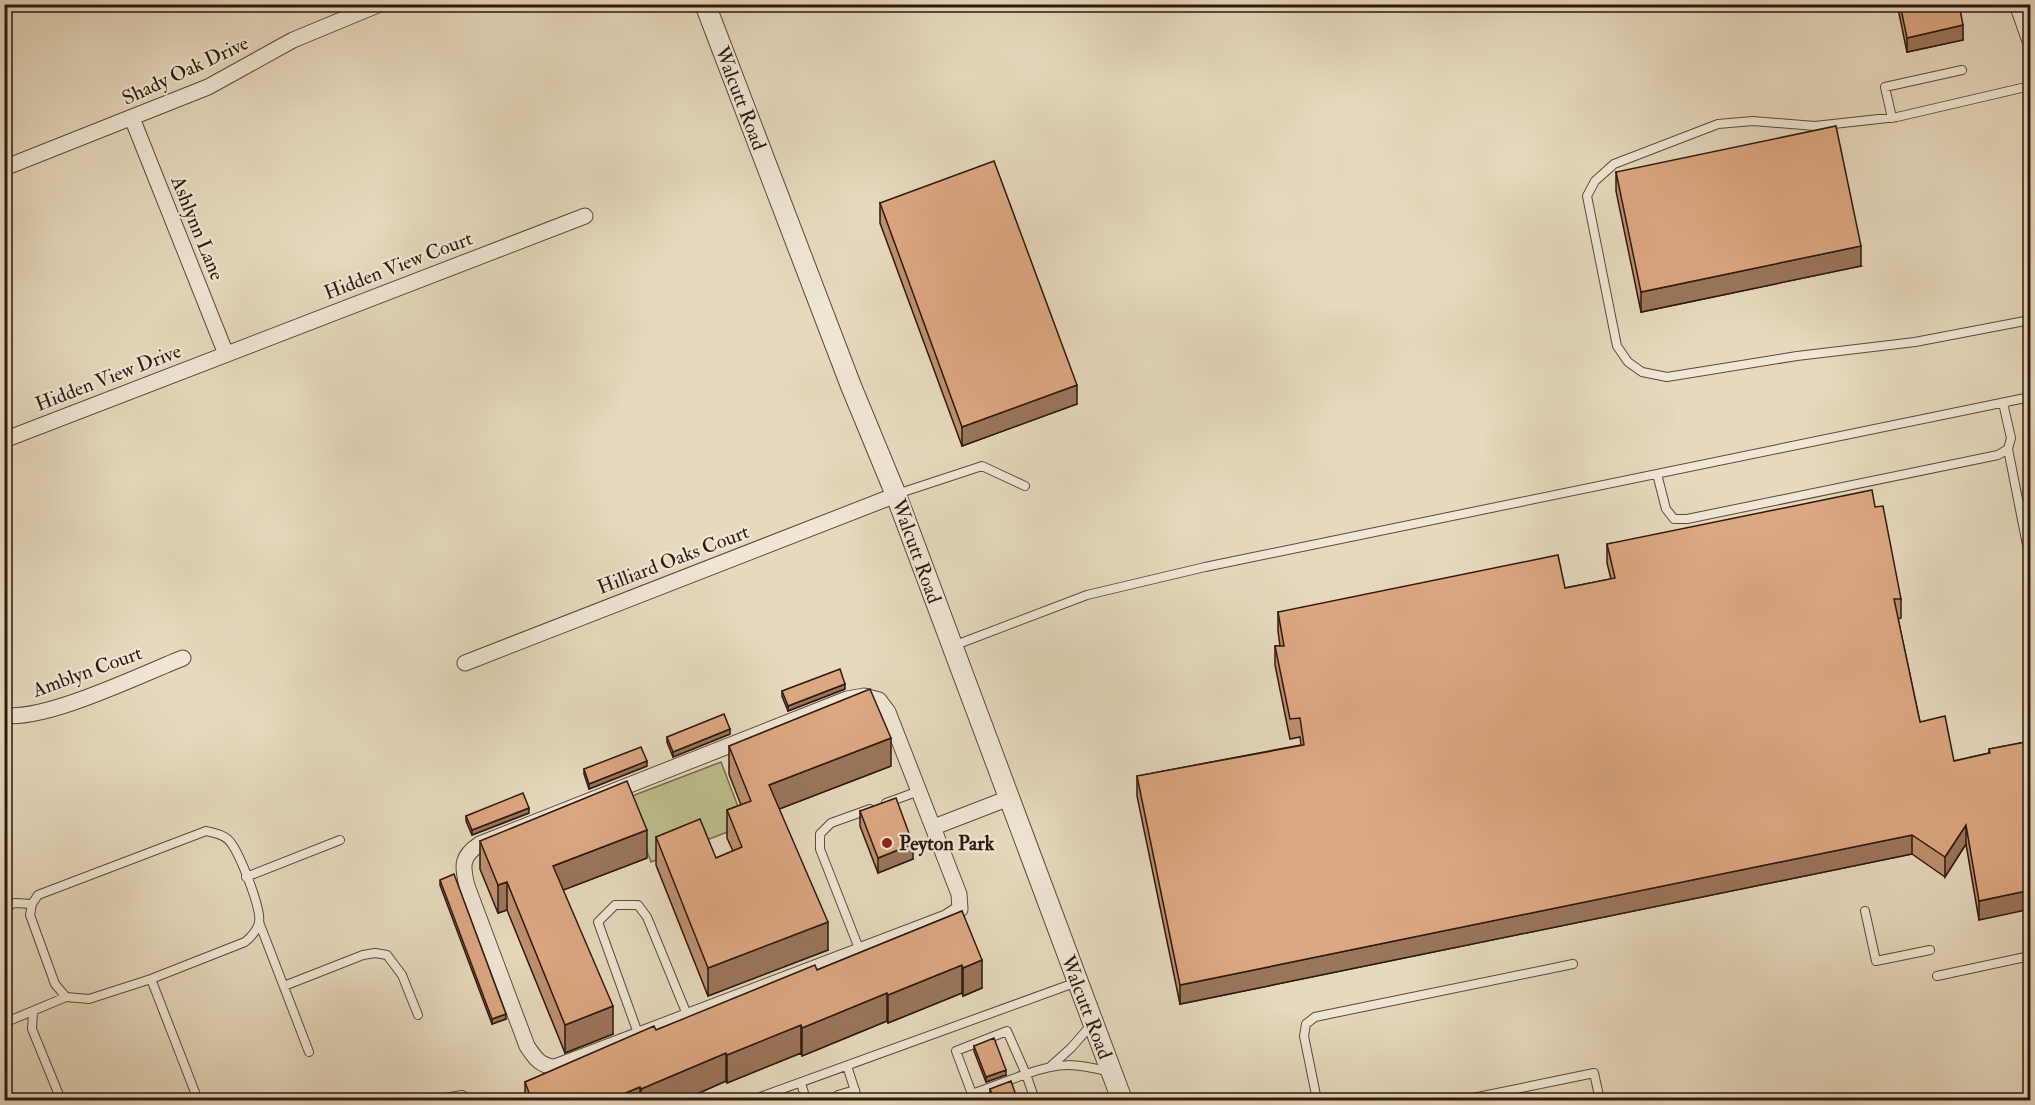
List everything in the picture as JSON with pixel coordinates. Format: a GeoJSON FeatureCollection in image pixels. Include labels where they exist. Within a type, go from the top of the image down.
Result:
{"type":"FeatureCollection","features":[{"type":"Feature","properties":{"kind":"street","name":"Shady Oak Drive"},"geometry":{"type":"LineString","coordinates":[[4,168],[208,87],[293,39],[380,4]]}},
{"type":"Feature","properties":{"kind":"street","name":"Walcutt Road"},"geometry":{"type":"LineString","coordinates":[[705,4],[847,375],[896,495],[1122,1101]]}},
{"type":"Feature","properties":{"kind":"street"},"geometry":{"type":"LineString","coordinates":[[2017,4],[2031,41]]}},
{"type":"Feature","properties":{"kind":"street","name":"Ashlynn Lane"},"geometry":{"type":"LineString","coordinates":[[132,118],[226,354]]}},
{"type":"Feature","properties":{"kind":"street","name":"Hidden View Court"},"geometry":{"type":"LineString","coordinates":[[226,354],[585,216]]}},
{"type":"Feature","properties":{"kind":"street","name":"Hidden View Drive"},"geometry":{"type":"LineString","coordinates":[[4,440],[226,354]]}},
{"type":"Feature","properties":{"kind":"street","name":"Hilliard Oaks Court"},"geometry":{"type":"LineString","coordinates":[[465,663],[896,495]]}},
{"type":"Feature","properties":{"kind":"street","name":"Amblyn Court"},"geometry":{"type":"LineString","coordinates":[[4,715],[34,714],[56,708],[183,658]]}},
{"type":"Feature","properties":{"kind":"street"},"geometry":{"type":"LineString","coordinates":[[864,696],[879,700],[888,712],[934,827],[959,894],[960,909],[946,918],[555,1067],[545,1066],[537,1061],[526,1046],[462,868],[468,851],[480,844],[847,699],[864,696]]}},
{"type":"Feature","properties":{"kind":"street"},"geometry":{"type":"LineString","coordinates":[[934,827],[1009,798]]}},
{"type":"Feature","properties":{"kind":"lane"},"geometry":{"type":"LineString","coordinates":[[1892,118],[1885,87],[1962,70]]}},
{"type":"Feature","properties":{"kind":"lane"},"geometry":{"type":"LineString","coordinates":[[2031,86],[1892,118],[1815,126],[1753,121],[1718,124],[1614,164],[1594,181],[1587,196],[1589,216],[1617,346],[1628,362],[1642,372],[1667,377],[1797,356],[1915,342],[2031,320]]}},
{"type":"Feature","properties":{"kind":"lane"},"geometry":{"type":"LineString","coordinates":[[952,646],[1092,594],[1205,567],[2031,398]]}},
{"type":"Feature","properties":{"kind":"lane"},"geometry":{"type":"LineString","coordinates":[[2003,403],[2011,438],[2007,449],[2031,560]]}},
{"type":"Feature","properties":{"kind":"lane"},"geometry":{"type":"LineString","coordinates":[[1657,474],[1666,509],[1674,519],[1687,519],[1998,455],[2007,449]]}},
{"type":"Feature","properties":{"kind":"lane"},"geometry":{"type":"LineString","coordinates":[[896,495],[982,466],[1025,486]]}},
{"type":"Feature","properties":{"kind":"lane"},"geometry":{"type":"LineString","coordinates":[[860,951],[820,849],[820,834],[831,823],[919,791]]}},
{"type":"Feature","properties":{"kind":"lane"},"geometry":{"type":"LineString","coordinates":[[66,997],[55,984],[30,915],[32,904],[38,896],[48,890],[206,831],[217,833],[231,842],[259,908],[259,922],[309,1052]]}},
{"type":"Feature","properties":{"kind":"lane"},"geometry":{"type":"LineString","coordinates":[[246,878],[340,840]]}},
{"type":"Feature","properties":{"kind":"lane"},"geometry":{"type":"LineString","coordinates":[[4,907],[15,903],[32,904]]}},
{"type":"Feature","properties":{"kind":"lane"},"geometry":{"type":"LineString","coordinates":[[639,1036],[598,922],[615,905],[638,905],[647,917],[688,1017]]}},
{"type":"Feature","properties":{"kind":"lane"},"geometry":{"type":"LineString","coordinates":[[1865,911],[1876,961],[1930,950]]}},
{"type":"Feature","properties":{"kind":"lane"},"geometry":{"type":"LineString","coordinates":[[4,1023],[66,997],[89,999],[151,979],[245,942],[259,922]]}},
{"type":"Feature","properties":{"kind":"lane"},"geometry":{"type":"LineString","coordinates":[[284,986],[363,955],[375,953],[387,955],[402,975],[417,1015]]}},
{"type":"Feature","properties":{"kind":"lane"},"geometry":{"type":"LineString","coordinates":[[1937,976],[2031,956]]}},
{"type":"Feature","properties":{"kind":"lane"},"geometry":{"type":"LineString","coordinates":[[1317,1101],[1304,1036],[1306,1024],[1315,1017],[1573,964]]}},
{"type":"Feature","properties":{"kind":"lane"},"geometry":{"type":"LineString","coordinates":[[151,979],[198,1101]]}},
{"type":"Feature","properties":{"kind":"lane"},"geometry":{"type":"LineString","coordinates":[[752,1101],[1077,982]]}},
{"type":"Feature","properties":{"kind":"lane"},"geometry":{"type":"LineString","coordinates":[[33,1012],[32,1029],[62,1101]]}},
{"type":"Feature","properties":{"kind":"lane"},"geometry":{"type":"LineString","coordinates":[[1051,1066],[1092,1024]]}},
{"type":"Feature","properties":{"kind":"lane"},"geometry":{"type":"LineString","coordinates":[[1035,1101],[1026,1074],[1007,1031],[956,1051],[973,1097],[1026,1074],[1051,1066],[1077,1064],[1112,1073]]}},
{"type":"Feature","properties":{"kind":"lane"},"geometry":{"type":"LineString","coordinates":[[847,1066],[858,1100]]}},
{"type":"Feature","properties":{"kind":"lane"},"geometry":{"type":"LineString","coordinates":[[1463,1101],[1594,1073],[1600,1101]]}},
{"type":"Feature","properties":{"kind":"lane"},"geometry":{"type":"LineString","coordinates":[[801,1083],[806,1101]]}},
{"type":"Feature","properties":{"kind":"lane"},"geometry":{"type":"LineString","coordinates":[[831,1101],[838,1095],[855,1090]]}},
{"type":"Feature","properties":{"kind":"lane"},"geometry":{"type":"LineString","coordinates":[[433,1101],[462,1095],[471,1101]]}},
{"type":"Feature","properties":{"kind":"green space"},"geometry":{"type":"Polygon","coordinates":[[[721,762],[745,825],[651,862],[627,798],[721,762]]]}},
{"type":"Feature","properties":{"kind":"building"},"geometry":{"type":"Polygon","coordinates":[[[1900,4],[1959,4],[1963,25],[1907,38],[1900,4]]]}},
{"type":"Feature","properties":{"kind":"building"},"geometry":{"type":"Polygon","coordinates":[[[1836,126],[1861,246],[1641,292],[1616,172],[1836,126]]]}},
{"type":"Feature","properties":{"kind":"building"},"geometry":{"type":"Polygon","coordinates":[[[994,161],[1077,385],[962,427],[880,203],[994,161]]]}},
{"type":"Feature","properties":{"kind":"building"},"geometry":{"type":"Polygon","coordinates":[[[1872,490],[1875,507],[1883,506],[1901,599],[1894,599],[1920,722],[1945,716],[1954,761],[1990,753],[1989,749],[2031,741],[2031,890],[1979,901],[1966,825],[1945,857],[1912,835],[1180,985],[1137,776],[1304,745],[1300,718],[1290,719],[1275,646],[1284,646],[1278,612],[1558,555],[1565,588],[1615,578],[1607,544],[1872,490]]]}},
{"type":"Feature","properties":{"kind":"building"},"geometry":{"type":"Polygon","coordinates":[[[840,669],[845,684],[788,706],[782,691],[840,669]]]}},
{"type":"Feature","properties":{"kind":"building"},"geometry":{"type":"Polygon","coordinates":[[[870,689],[891,738],[769,785],[828,922],[708,968],[656,837],[700,819],[716,858],[742,847],[727,810],[751,801],[729,746],[870,689]]]}},
{"type":"Feature","properties":{"kind":"building"},"geometry":{"type":"Polygon","coordinates":[[[724,714],[730,729],[673,752],[667,737],[724,714]]]}},
{"type":"Feature","properties":{"kind":"building"},"geometry":{"type":"Polygon","coordinates":[[[641,747],[647,761],[589,784],[584,769],[641,747]]]}},
{"type":"Feature","properties":{"kind":"building"},"geometry":{"type":"Polygon","coordinates":[[[627,781],[647,830],[553,866],[613,1006],[565,1025],[507,882],[498,885],[480,841],[627,781]]]}},
{"type":"Feature","properties":{"kind":"building"},"geometry":{"type":"Polygon","coordinates":[[[523,793],[529,808],[472,830],[466,816],[523,793]]]}},
{"type":"Feature","properties":{"kind":"building","name":"Peyton Park"},"geometry":{"type":"Polygon","coordinates":[[[896,798],[913,844],[878,858],[860,811],[896,798]]]}},
{"type":"Feature","properties":{"kind":"building"},"geometry":{"type":"Polygon","coordinates":[[[454,874],[506,1014],[492,1019],[440,880],[454,874]]]}},
{"type":"Feature","properties":{"kind":"building"},"geometry":{"type":"Polygon","coordinates":[[[962,911],[982,960],[963,968],[962,965],[888,995],[887,993],[802,1028],[801,1025],[727,1055],[726,1053],[641,1089],[640,1087],[606,1101],[532,1101],[525,1082],[654,1026],[656,1030],[815,965],[817,970],[962,911]]]}},
{"type":"Feature","properties":{"kind":"building"},"geometry":{"type":"Polygon","coordinates":[[[994,1038],[1006,1070],[986,1077],[974,1046],[994,1038]]]}},
{"type":"Feature","properties":{"kind":"building"},"geometry":{"type":"Polygon","coordinates":[[[1011,1081],[1018,1101],[995,1101],[990,1089],[1011,1081]]]}},
{"type":"Feature","properties":{"kind":"place","name":"Peyton Park"},"geometry":{"type":"Point","coordinates":[887,843]}}]}
